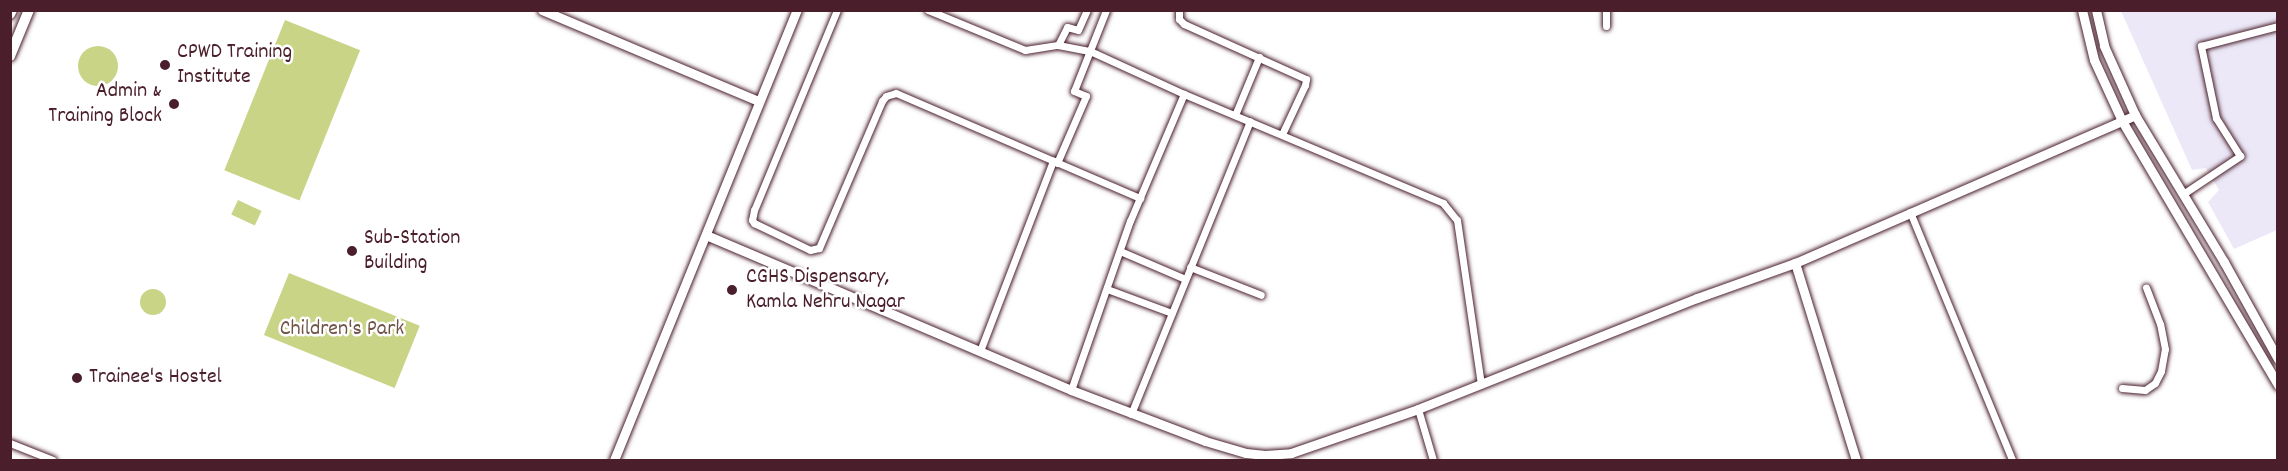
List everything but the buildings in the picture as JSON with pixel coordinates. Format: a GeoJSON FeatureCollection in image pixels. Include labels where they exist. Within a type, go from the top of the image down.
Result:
{"type":"FeatureCollection","features":[{"type":"Feature","properties":{"kind":"main road"},"geometry":{"type":"LineString","coordinates":[[10,56],[29,10]]}},
{"type":"Feature","properties":{"kind":"street"},"geometry":{"type":"LineString","coordinates":[[542,10],[759,101]]}},
{"type":"Feature","properties":{"kind":"street"},"geometry":{"type":"LineString","coordinates":[[614,460],[797,10]]}},
{"type":"Feature","properties":{"kind":"street"},"geometry":{"type":"LineString","coordinates":[[837,10],[754,210],[752,220],[754,223],[810,250],[819,248],[882,101],[896,93],[1140,198]]}},
{"type":"Feature","properties":{"kind":"street"},"geometry":{"type":"LineString","coordinates":[[928,10],[1025,50],[1058,45],[1090,51],[1449,208],[1456,220],[1481,384]]}},
{"type":"Feature","properties":{"kind":"street"},"geometry":{"type":"LineString","coordinates":[[1058,45],[1067,27],[1078,30],[1087,10]]}},
{"type":"Feature","properties":{"kind":"street"},"geometry":{"type":"LineString","coordinates":[[980,351],[1055,162],[1086,96],[1074,91],[1106,10]]}},
{"type":"Feature","properties":{"kind":"street"},"geometry":{"type":"LineString","coordinates":[[1179,10],[1179,19],[1184,24],[1306,79],[1281,134]]}},
{"type":"Feature","properties":{"kind":"street"},"geometry":{"type":"LineString","coordinates":[[1606,10],[1606,26]]}},
{"type":"Feature","properties":{"kind":"street"},"geometry":{"type":"LineString","coordinates":[[2082,10],[2094,60],[2122,121],[2277,385]]}},
{"type":"Feature","properties":{"kind":"street"},"geometry":{"type":"LineString","coordinates":[[2096,10],[2104,46],[2135,115],[2277,358]]}},
{"type":"Feature","properties":{"kind":"street"},"geometry":{"type":"LineString","coordinates":[[2183,194],[2240,156],[2216,118],[2201,45],[2277,26]]}},
{"type":"Feature","properties":{"kind":"street"},"geometry":{"type":"LineString","coordinates":[[1235,115],[1259,57]]}},
{"type":"Feature","properties":{"kind":"street"},"geometry":{"type":"LineString","coordinates":[[1071,390],[1119,251],[1184,94]]}},
{"type":"Feature","properties":{"kind":"street"},"geometry":{"type":"LineString","coordinates":[[706,235],[1131,414],[1205,441],[1246,453],[1265,455],[1308,447],[1418,409],[1697,298],[1795,263],[2135,115]]}},
{"type":"Feature","properties":{"kind":"street"},"geometry":{"type":"LineString","coordinates":[[1131,414],[1250,121]]}},
{"type":"Feature","properties":{"kind":"street"},"geometry":{"type":"LineString","coordinates":[[1910,212],[2012,460]]}},
{"type":"Feature","properties":{"kind":"street"},"geometry":{"type":"LineString","coordinates":[[1119,251],[1185,279]]}},
{"type":"Feature","properties":{"kind":"street"},"geometry":{"type":"LineString","coordinates":[[1795,263],[1856,460]]}},
{"type":"Feature","properties":{"kind":"street"},"geometry":{"type":"LineString","coordinates":[[1190,267],[1261,295]]}},
{"type":"Feature","properties":{"kind":"street"},"geometry":{"type":"LineString","coordinates":[[1107,288],[1172,313]]}},
{"type":"Feature","properties":{"kind":"street"},"geometry":{"type":"LineString","coordinates":[[2122,388],[2145,390],[2155,383],[2161,371],[2165,349],[2160,324],[2146,288]]}},
{"type":"Feature","properties":{"kind":"street"},"geometry":{"type":"LineString","coordinates":[[1418,409],[1433,460]]}},
{"type":"Feature","properties":{"kind":"street"},"geometry":{"type":"LineString","coordinates":[[10,444],[53,460]]}},
{"type":"Feature","properties":{"kind":"shaded area"},"geometry":{"type":"Polygon","coordinates":[[[2121,11],[2277,11],[2277,230],[2234,249],[2208,202],[2219,190],[2206,168],[2192,170],[2121,11]]]}},
{"type":"Feature","properties":{"kind":"green space"},"geometry":{"type":"Polygon","coordinates":[[[285,20],[360,50],[299,201],[224,170],[285,20]]]}},
{"type":"Feature","properties":{"kind":"green space"},"geometry":{"type":"Polygon","coordinates":[[[98,46],[106,47],[112,52],[117,58],[117,74],[112,80],[106,85],[98,86],[90,85],[84,80],[79,74],[78,66],[79,58],[84,52],[90,47],[98,46]]]}},
{"type":"Feature","properties":{"kind":"green space"},"geometry":{"type":"Polygon","coordinates":[[[238,200],[262,211],[255,225],[231,215],[238,200]]]}},
{"type":"Feature","properties":{"kind":"green space","name":"Children's Park"},"geometry":{"type":"Polygon","coordinates":[[[289,273],[420,326],[395,388],[264,335],[289,273]]]}},
{"type":"Feature","properties":{"kind":"green space"},"geometry":{"type":"Polygon","coordinates":[[[153,289],[162,293],[166,302],[162,311],[153,315],[144,311],[140,302],[144,293],[153,289]]]}},
{"type":"Feature","properties":{"kind":"place","name":"CPWD Training Institute"},"geometry":{"type":"Point","coordinates":[165,65]}},
{"type":"Feature","properties":{"kind":"place","name":"Admin & Training Block"},"geometry":{"type":"Point","coordinates":[174,104]}},
{"type":"Feature","properties":{"kind":"place","name":"Sub-Station Building"},"geometry":{"type":"Point","coordinates":[352,251]}},
{"type":"Feature","properties":{"kind":"place","name":"CGHS Dispensary, Kamla Nehru Nagar"},"geometry":{"type":"Point","coordinates":[732,290]}},
{"type":"Feature","properties":{"kind":"place","name":"Trainee's Hostel"},"geometry":{"type":"Point","coordinates":[77,378]}}]}
